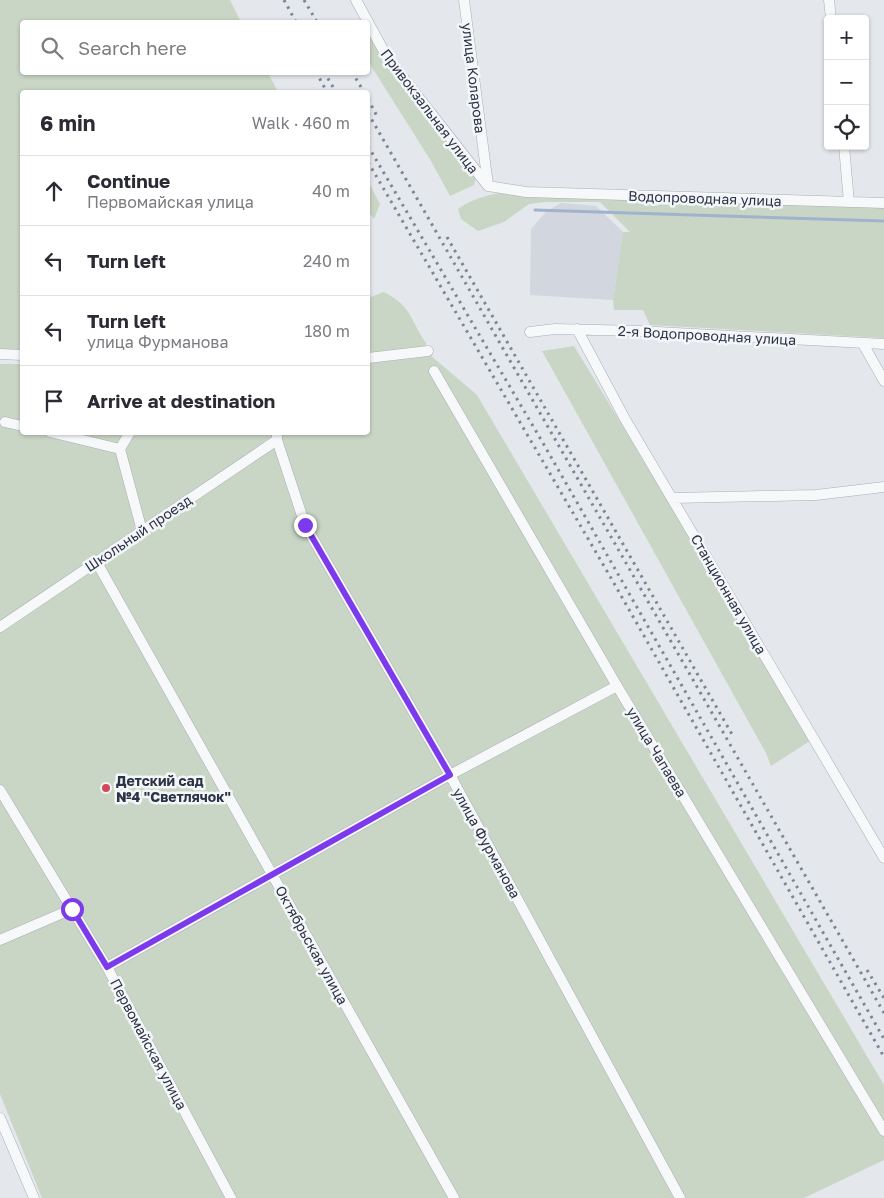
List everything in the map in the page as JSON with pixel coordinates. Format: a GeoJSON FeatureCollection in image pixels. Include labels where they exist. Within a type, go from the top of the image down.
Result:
{"type":"FeatureCollection","features":[{"type":"Feature","properties":{"kind":"street","name":"Привокзальная улица"},"geometry":{"type":"LineString","coordinates":[[356,0],[367,20]]}},
{"type":"Feature","properties":{"kind":"street","name":"улица Коларова"},"geometry":{"type":"LineString","coordinates":[[464,0],[488,186]]}},
{"type":"Feature","properties":{"kind":"street"},"geometry":{"type":"LineString","coordinates":[[829,0],[831,15]]}},
{"type":"Feature","properties":{"kind":"street","name":"Привокзальная улица"},"geometry":{"type":"LineString","coordinates":[[370,26],[387,57],[488,186],[526,192]]}},
{"type":"Feature","properties":{"kind":"street"},"geometry":{"type":"LineString","coordinates":[[844,150],[849,202]]}},
{"type":"Feature","properties":{"kind":"street","name":"Водопроводная улица"},"geometry":{"type":"LineString","coordinates":[[526,192],[884,203]]}},
{"type":"Feature","properties":{"kind":"street","name":"2-я Водопроводная улица"},"geometry":{"type":"LineString","coordinates":[[530,332],[555,329],[638,331],[884,344]]}},
{"type":"Feature","properties":{"kind":"street","name":"Станционная улица"},"geometry":{"type":"LineString","coordinates":[[577,330],[625,419],[884,858]]}},
{"type":"Feature","properties":{"kind":"street"},"geometry":{"type":"LineString","coordinates":[[863,344],[884,381]]}},
{"type":"Feature","properties":{"kind":"street"},"geometry":{"type":"LineString","coordinates":[[370,358],[428,351]]}},
{"type":"Feature","properties":{"kind":"street"},"geometry":{"type":"LineString","coordinates":[[0,354],[20,355]]}},
{"type":"Feature","properties":{"kind":"street","name":"улица Чапаева"},"geometry":{"type":"LineString","coordinates":[[434,372],[617,686],[884,1131]]}},
{"type":"Feature","properties":{"kind":"street"},"geometry":{"type":"LineString","coordinates":[[5,422],[20,426]]}},
{"type":"Feature","properties":{"kind":"street"},"geometry":{"type":"LineString","coordinates":[[62,435],[120,449]]}},
{"type":"Feature","properties":{"kind":"street"},"geometry":{"type":"LineString","coordinates":[[128,435],[120,449],[142,531]]}},
{"type":"Feature","properties":{"kind":"street","name":"Школьный проезд"},"geometry":{"type":"LineString","coordinates":[[0,627],[142,531],[277,436]]}},
{"type":"Feature","properties":{"kind":"street","name":"улица Фурманова"},"geometry":{"type":"LineString","coordinates":[[277,436],[305,525],[450,775],[680,1198]]}},
{"type":"Feature","properties":{"kind":"street"},"geometry":{"type":"LineString","coordinates":[[672,498],[816,495],[884,487]]}},
{"type":"Feature","properties":{"kind":"street","name":"Октябрьская улица"},"geometry":{"type":"LineString","coordinates":[[96,561],[454,1198]]}},
{"type":"Feature","properties":{"kind":"street"},"geometry":{"type":"LineString","coordinates":[[107,967],[273,876],[450,775],[617,686]]}},
{"type":"Feature","properties":{"kind":"street","name":"Первомайская улица"},"geometry":{"type":"LineString","coordinates":[[0,790],[107,967],[231,1198]]}},
{"type":"Feature","properties":{"kind":"street"},"geometry":{"type":"LineString","coordinates":[[0,940],[72,909]]}},
{"type":"Feature","properties":{"kind":"street"},"geometry":{"type":"LineString","coordinates":[[0,1118],[34,1198]]}},
{"type":"Feature","properties":{"kind":"shaded area"},"geometry":{"type":"Polygon","coordinates":[[[561,203],[596,206],[623,232],[613,300],[530,295],[531,229],[547,211],[561,203]]]}},
{"type":"Feature","properties":{"kind":"green space"},"geometry":{"type":"Polygon","coordinates":[[[0,0],[230,0],[240,20],[20,20],[20,75],[269,75],[277,90],[20,90],[20,349],[0,349],[0,0]]]}},
{"type":"Feature","properties":{"kind":"green space"},"geometry":{"type":"Polygon","coordinates":[[[370,36],[383,60],[398,81],[476,177],[474,185],[450,196],[431,161],[370,64],[370,36]]]}},
{"type":"Feature","properties":{"kind":"green space"},"geometry":{"type":"Polygon","coordinates":[[[370,185],[380,204],[374,219],[370,214],[370,185]]]}},
{"type":"Feature","properties":{"kind":"green space"},"geometry":{"type":"Polygon","coordinates":[[[503,193],[644,201],[657,206],[667,201],[884,207],[884,338],[650,325],[643,310],[614,310],[613,300],[623,232],[630,232],[600,202],[544,202],[529,204],[504,222],[478,231],[461,219],[458,209],[485,196],[503,193]]]}},
{"type":"Feature","properties":{"kind":"green space"},"geometry":{"type":"Polygon","coordinates":[[[384,292],[400,303],[410,314],[426,343],[425,347],[370,354],[370,297],[384,292]]]}},
{"type":"Feature","properties":{"kind":"green space"},"geometry":{"type":"Polygon","coordinates":[[[574,346],[813,739],[771,766],[766,753],[542,351],[574,346]]]}},
{"type":"Feature","properties":{"kind":"green space"},"geometry":{"type":"Polygon","coordinates":[[[430,355],[477,395],[884,1085],[884,1160],[804,1198],[42,1198],[0,1094],[0,364],[20,364],[20,435],[370,435],[370,363],[430,355]]]}},
{"type":"Feature","properties":{"kind":"waterway"},"geometry":{"type":"LineString","coordinates":[[535,210],[884,221]]}},
{"type":"Feature","properties":{"kind":"railway"},"geometry":{"type":"LineString","coordinates":[[284,0],[295,20]]}},
{"type":"Feature","properties":{"kind":"railway"},"geometry":{"type":"LineString","coordinates":[[304,0],[316,20]]}},
{"type":"Feature","properties":{"kind":"railway"},"geometry":{"type":"LineString","coordinates":[[318,75],[326,90]]}},
{"type":"Feature","properties":{"kind":"railway"},"geometry":{"type":"LineString","coordinates":[[326,75],[335,90]]}},
{"type":"Feature","properties":{"kind":"railway"},"geometry":{"type":"LineString","coordinates":[[354,75],[363,90]]}},
{"type":"Feature","properties":{"kind":"railway"},"geometry":{"type":"LineString","coordinates":[[370,103],[378,118]]}},
{"type":"Feature","properties":{"kind":"railway"},"geometry":{"type":"LineString","coordinates":[[370,116],[884,1013]]}},
{"type":"Feature","properties":{"kind":"railway"},"geometry":{"type":"LineString","coordinates":[[370,149],[543,443],[884,1039]]}},
{"type":"Feature","properties":{"kind":"railway"},"geometry":{"type":"LineString","coordinates":[[370,165],[611,578],[884,1057]]}},
{"type":"Feature","properties":{"kind":"railway"},"geometry":{"type":"LineString","coordinates":[[447,237],[733,736]]}},
{"type":"Feature","properties":{"kind":"railway"},"geometry":{"type":"LineString","coordinates":[[867,970],[884,998]]}},
{"type":"Feature","properties":{"kind":"place","name":"Детский сад №4 \"Светлячок\""},"geometry":{"type":"Point","coordinates":[106,788]}},
{"type":"Feature","properties":{"kind":"route"},"geometry":{"type":"LineString","coordinates":[[72,909],[107,967],[273,876],[450,775],[305,525]]}}]}
